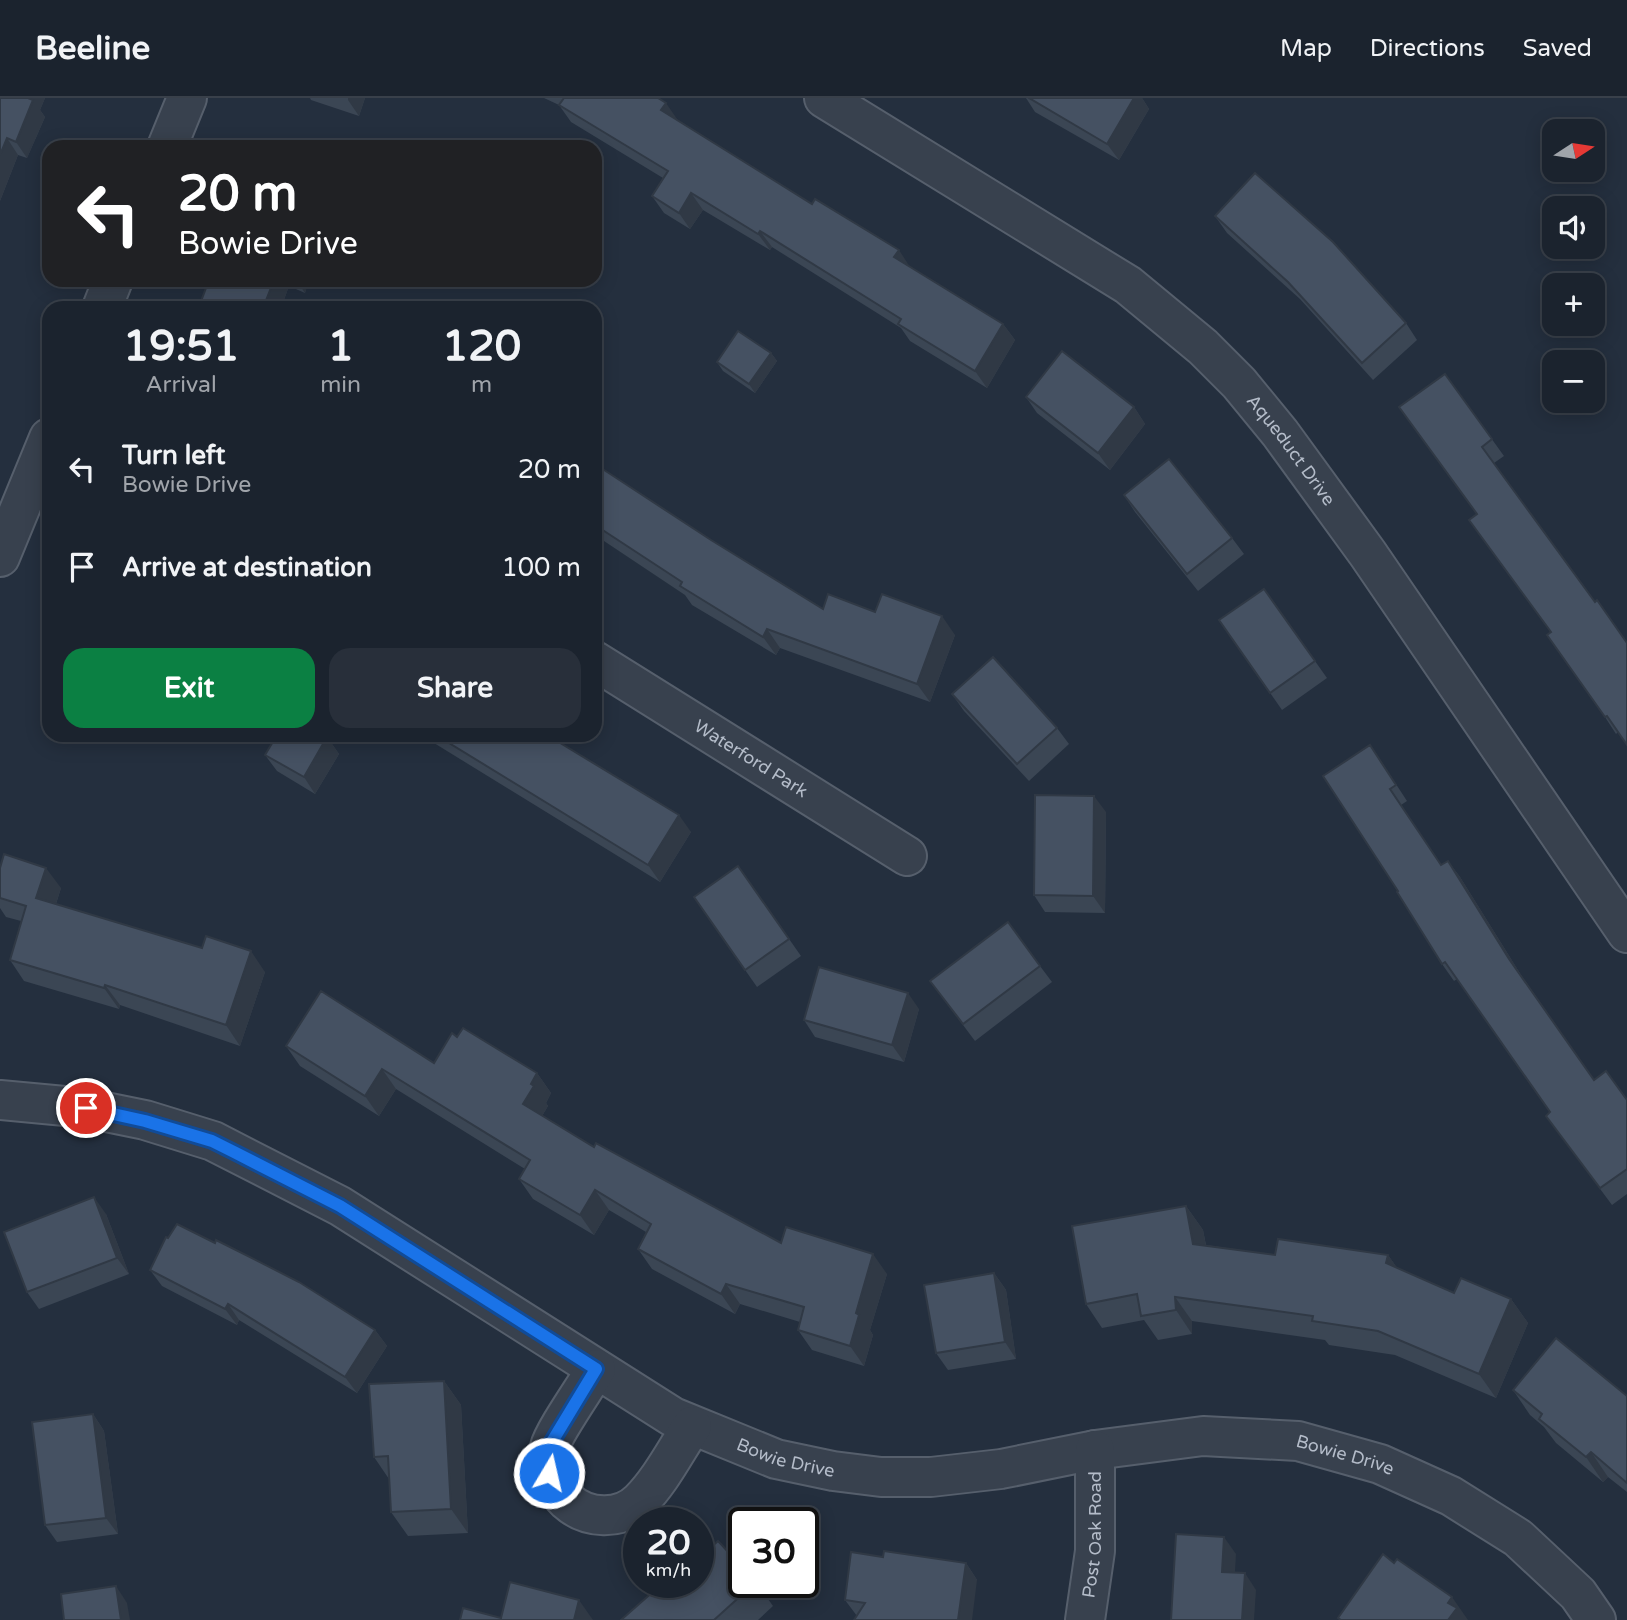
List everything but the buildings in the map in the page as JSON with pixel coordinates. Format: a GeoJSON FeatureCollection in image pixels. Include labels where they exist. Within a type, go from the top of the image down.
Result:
{"type":"FeatureCollection","features":[{"type":"Feature","properties":{"kind":"street"},"geometry":{"type":"LineString","coordinates":[[170,140],[187,98]]}},
{"type":"Feature","properties":{"kind":"street","name":"Aqueduct Drive"},"geometry":{"type":"LineString","coordinates":[[824,98],[880,112],[1128,285],[1203,347],[1239,383],[1280,433],[1368,554],[1627,933]]}},
{"type":"Feature","properties":{"kind":"street"},"geometry":{"type":"LineString","coordinates":[[0,557],[42,455]]}},
{"type":"Feature","properties":{"kind":"street","name":"Waterford Park"},"geometry":{"type":"LineString","coordinates":[[602,665],[907,856]]}},
{"type":"Feature","properties":{"kind":"street","name":"Bowie Drive"},"geometry":{"type":"LineString","coordinates":[[0,1100],[86,1108],[145,1121],[212,1141],[340,1206],[673,1417],[776,1459],[833,1471],[881,1477],[931,1477],[1001,1469],[1095,1450],[1203,1436],[1298,1441],[1380,1464],[1451,1496],[1518,1538],[1578,1594],[1596,1620]]}},
{"type":"Feature","properties":{"kind":"street"},"geometry":{"type":"LineString","coordinates":[[596,1369],[550,1445],[549,1473],[560,1494],[578,1510],[597,1516],[619,1512],[639,1503],[692,1426]]}},
{"type":"Feature","properties":{"kind":"street","name":"Post Oak Road"},"geometry":{"type":"LineString","coordinates":[[1085,1620],[1095,1551],[1095,1450]]}},
{"type":"Feature","properties":{"kind":"route"},"geometry":{"type":"LineString","coordinates":[[86,1108],[145,1121],[212,1141],[340,1206],[596,1369],[550,1445],[549,1473]]}}]}
